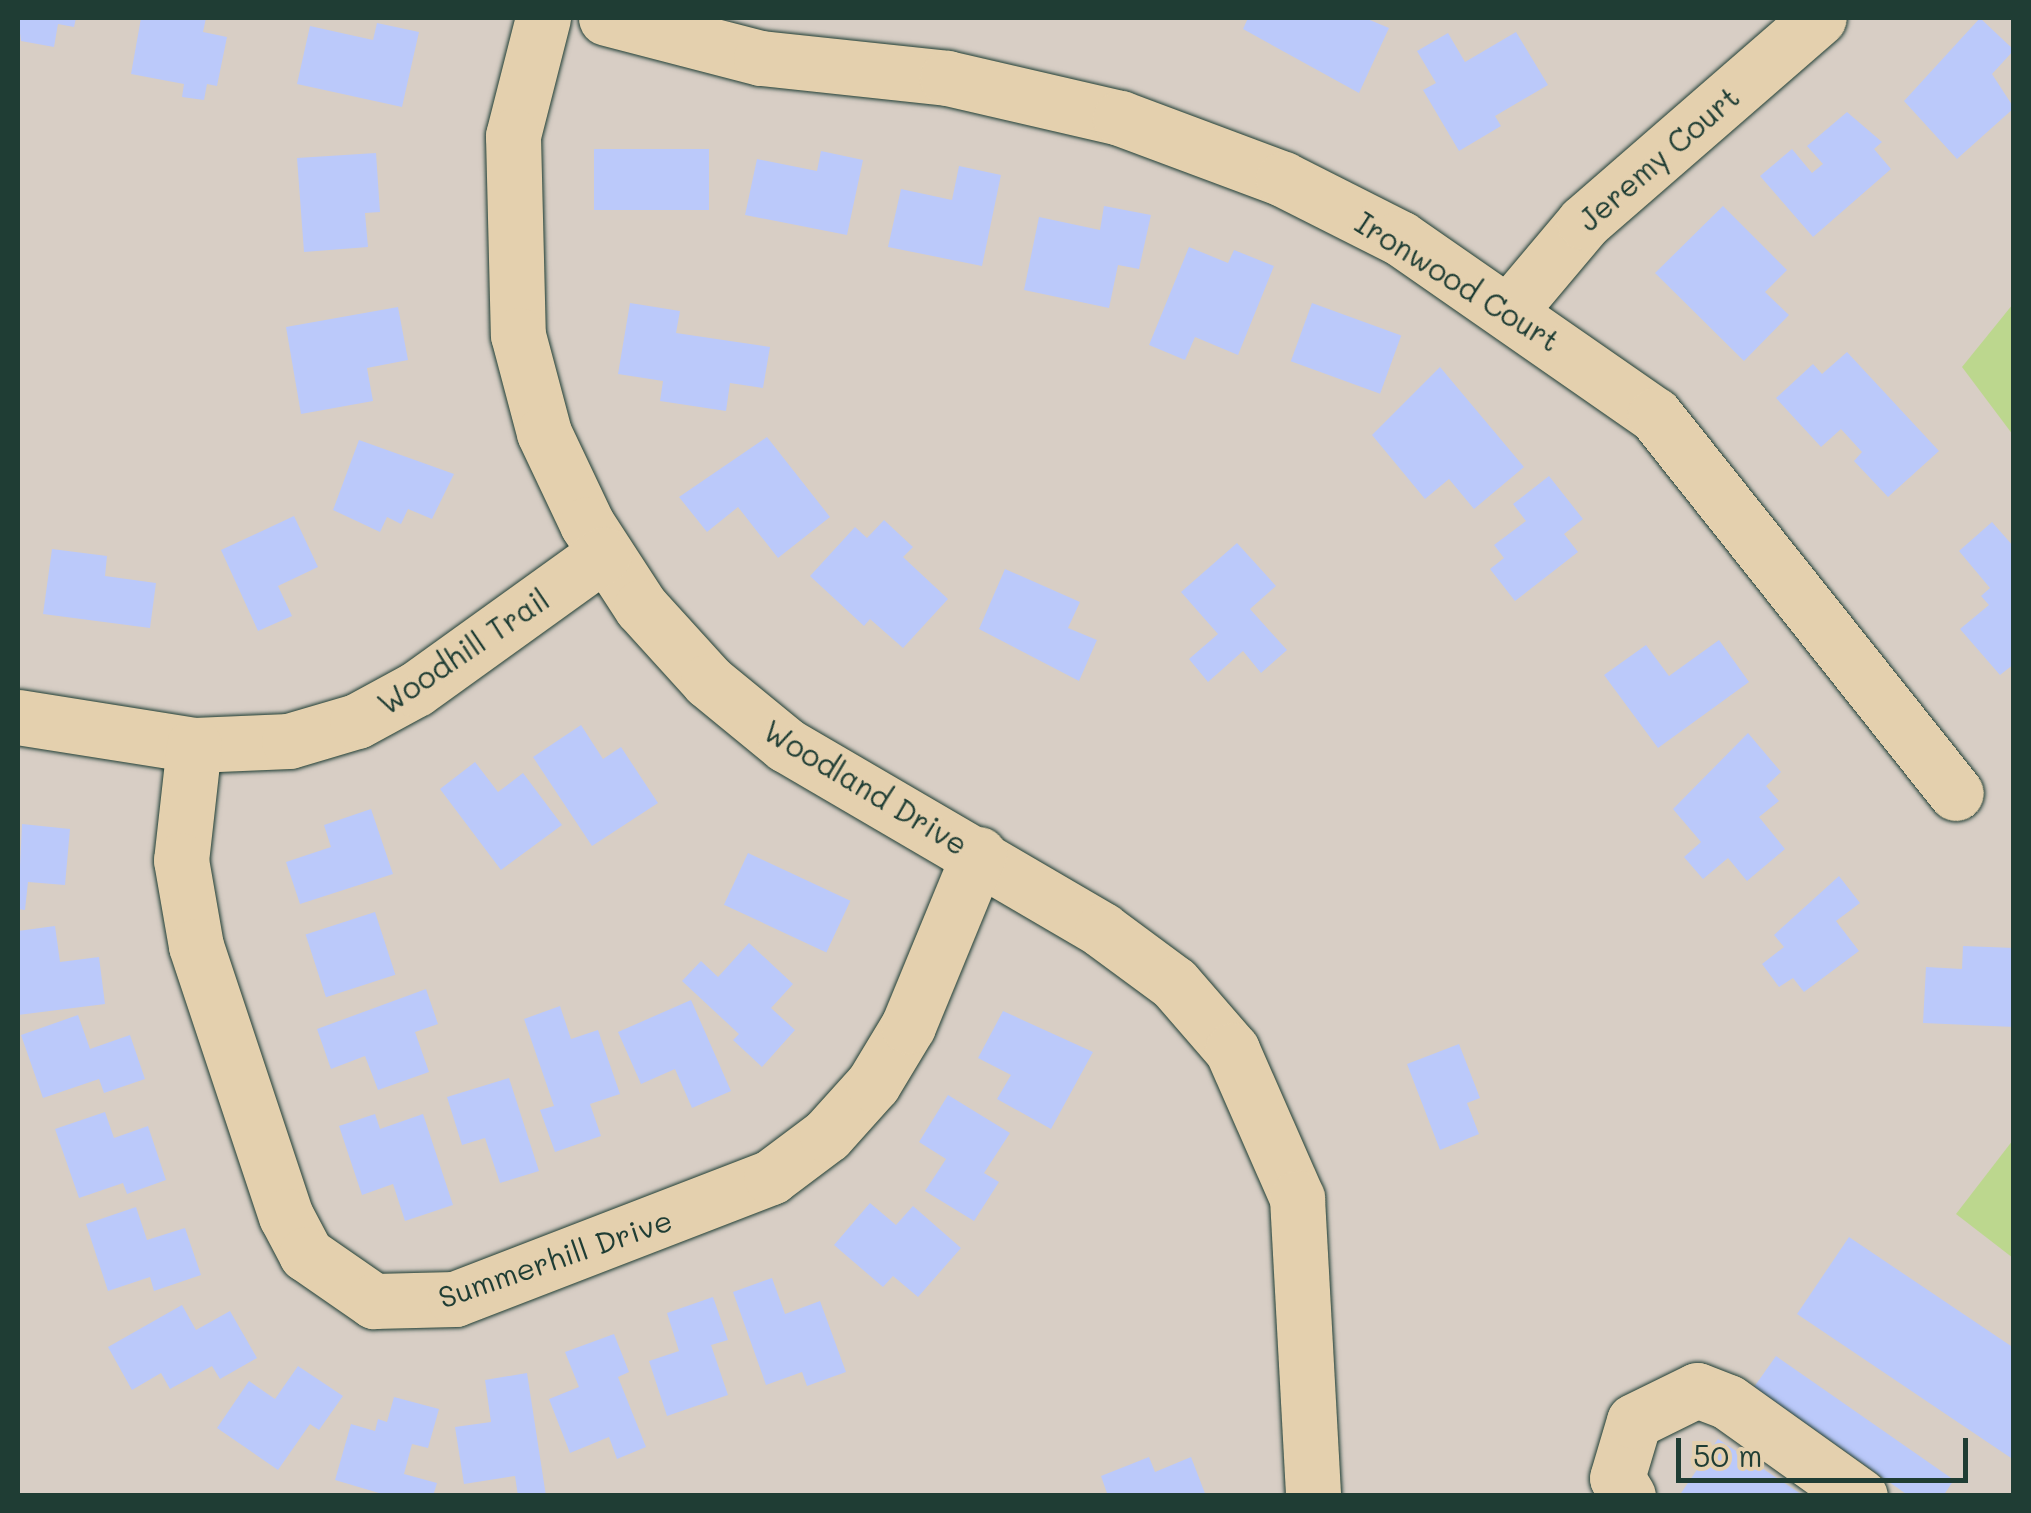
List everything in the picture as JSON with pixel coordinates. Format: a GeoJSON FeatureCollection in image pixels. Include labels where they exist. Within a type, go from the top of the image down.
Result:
{"type":"FeatureCollection","features":[{"type":"Feature","properties":{"kind":"street","name":"Woodland Drive"},"geometry":{"type":"LineString","coordinates":[[543,18],[512,136],[518,336],[544,434],[604,554],[708,681],[773,735],[980,854],[1174,983],[1232,1050],[1297,1198],[1313,1496]]}},
{"type":"Feature","properties":{"kind":"street","name":"Ironwood Court"},"geometry":{"type":"LineString","coordinates":[[606,18],[761,58],[947,78],[1120,118],[1283,179],[1400,238],[1510,310],[1678,442],[1956,792]]}},
{"type":"Feature","properties":{"kind":"street","name":"Jeremy Court"},"geometry":{"type":"LineString","coordinates":[[1510,310],[1542,262],[1584,222],[1819,18]]}},
{"type":"Feature","properties":{"kind":"street","name":"Woodhill Trail"},"geometry":{"type":"LineString","coordinates":[[18,717],[194,745],[290,742],[356,721],[416,690],[604,554]]}},
{"type":"Feature","properties":{"kind":"street","name":"Summerhill Drive"},"geometry":{"type":"LineString","coordinates":[[194,745],[182,860],[196,946],[286,1216],[306,1254],[374,1301],[455,1299],[771,1177],[827,1135],[873,1084],[908,1026],[980,854]]}},
{"type":"Feature","properties":{"kind":"street"},"geometry":{"type":"LineString","coordinates":[[1628,1496],[1618,1478],[1634,1420],[1698,1390],[1728,1402],[1860,1496]]}},
{"type":"Feature","properties":{"kind":"green space"},"geometry":{"type":"Polygon","coordinates":[[[2013,304],[2013,435],[1962,367],[2013,304]]]}},
{"type":"Feature","properties":{"kind":"green space"},"geometry":{"type":"Polygon","coordinates":[[[2013,1140],[2013,1258],[1956,1214],[2013,1140]]]}},
{"type":"Feature","properties":{"kind":"building"},"geometry":{"type":"Polygon","coordinates":[[[18,18],[76,18],[74,27],[58,24],[54,47],[21,41],[18,18]]]}},
{"type":"Feature","properties":{"kind":"building"},"geometry":{"type":"Polygon","coordinates":[[[141,18],[206,18],[203,32],[227,37],[217,86],[207,84],[204,100],[182,97],[184,84],[131,74],[141,18]]]}},
{"type":"Feature","properties":{"kind":"building"},"geometry":{"type":"Polygon","coordinates":[[[1248,18],[1365,18],[1389,28],[1359,93],[1243,29],[1248,18]]]}},
{"type":"Feature","properties":{"kind":"building"},"geometry":{"type":"Polygon","coordinates":[[[1980,18],[2014,50],[1992,74],[2014,108],[1957,159],[1904,101],[1980,18]]]}},
{"type":"Feature","properties":{"kind":"building"},"geometry":{"type":"Polygon","coordinates":[[[377,23],[419,32],[402,107],[297,84],[310,26],[373,40],[377,23]]]}},
{"type":"Feature","properties":{"kind":"building"},"geometry":{"type":"Polygon","coordinates":[[[1516,32],[1548,85],[1495,116],[1501,126],[1459,151],[1423,90],[1436,83],[1417,51],[1448,33],[1465,62],[1516,32]]]}},
{"type":"Feature","properties":{"kind":"building"},"geometry":{"type":"Polygon","coordinates":[[[1847,112],[1882,142],[1874,149],[1891,169],[1813,237],[1760,176],[1792,149],[1812,173],[1823,164],[1807,146],[1847,112]]]}},
{"type":"Feature","properties":{"kind":"building"},"geometry":{"type":"Polygon","coordinates":[[[594,149],[709,149],[709,210],[594,210],[594,149]]]}},
{"type":"Feature","properties":{"kind":"building"},"geometry":{"type":"Polygon","coordinates":[[[821,151],[863,160],[847,235],[745,215],[757,159],[817,171],[821,151]]]}},
{"type":"Feature","properties":{"kind":"building"},"geometry":{"type":"Polygon","coordinates":[[[376,153],[380,212],[365,213],[368,247],[304,252],[297,158],[376,153]]]}},
{"type":"Feature","properties":{"kind":"building"},"geometry":{"type":"Polygon","coordinates":[[[959,166],[1001,175],[982,266],[888,247],[901,189],[952,200],[959,166]]]}},
{"type":"Feature","properties":{"kind":"building"},"geometry":{"type":"Polygon","coordinates":[[[1104,206],[1151,215],[1139,269],[1118,265],[1109,308],[1024,290],[1039,217],[1100,230],[1104,206]]]}},
{"type":"Feature","properties":{"kind":"building"},"geometry":{"type":"Polygon","coordinates":[[[1723,206],[1787,270],[1765,292],[1789,315],[1744,361],[1655,273],[1723,206]]]}},
{"type":"Feature","properties":{"kind":"building"},"geometry":{"type":"Polygon","coordinates":[[[1189,247],[1228,263],[1234,250],[1274,266],[1238,355],[1195,337],[1185,360],[1149,345],[1189,247]]]}},
{"type":"Feature","properties":{"kind":"building"},"geometry":{"type":"Polygon","coordinates":[[[630,303],[680,311],[676,333],[770,347],[763,388],[730,383],[726,411],[660,401],[663,381],[618,374],[630,303]]]}},
{"type":"Feature","properties":{"kind":"building"},"geometry":{"type":"Polygon","coordinates":[[[1312,303],[1401,335],[1380,394],[1291,361],[1312,303]]]}},
{"type":"Feature","properties":{"kind":"building"},"geometry":{"type":"Polygon","coordinates":[[[398,307],[408,360],[367,368],[373,401],[301,414],[286,327],[398,307]]]}},
{"type":"Feature","properties":{"kind":"building"},"geometry":{"type":"Polygon","coordinates":[[[1847,352],[1939,451],[1888,497],[1854,461],[1862,452],[1841,429],[1821,447],[1776,398],[1813,364],[1822,374],[1847,352]]]}},
{"type":"Feature","properties":{"kind":"building"},"geometry":{"type":"Polygon","coordinates":[[[1440,367],[1524,467],[1474,509],[1449,479],[1425,499],[1372,435],[1440,367]]]}},
{"type":"Feature","properties":{"kind":"building"},"geometry":{"type":"Polygon","coordinates":[[[767,437],[830,517],[778,558],[738,507],[707,532],[679,497],[767,437]]]}},
{"type":"Feature","properties":{"kind":"building"},"geometry":{"type":"Polygon","coordinates":[[[359,440],[454,474],[432,519],[408,509],[401,524],[387,517],[380,532],[333,510],[359,440]]]}},
{"type":"Feature","properties":{"kind":"building"},"geometry":{"type":"Polygon","coordinates":[[[1549,476],[1583,519],[1564,534],[1578,552],[1515,601],[1490,569],[1504,558],[1494,545],[1526,521],[1513,504],[1549,476]]]}},
{"type":"Feature","properties":{"kind":"building"},"geometry":{"type":"Polygon","coordinates":[[[294,516],[318,567],[278,586],[292,616],[258,631],[221,550],[294,516]]]}},
{"type":"Feature","properties":{"kind":"building"},"geometry":{"type":"Polygon","coordinates":[[[884,520],[913,547],[903,557],[948,599],[903,648],[870,619],[864,626],[810,576],[855,527],[867,538],[884,520]]]}},
{"type":"Feature","properties":{"kind":"building"},"geometry":{"type":"Polygon","coordinates":[[[1992,522],[2014,547],[2014,664],[2000,675],[1960,629],[1989,605],[1981,596],[1990,588],[1959,551],[1992,522]]]}},
{"type":"Feature","properties":{"kind":"building"},"geometry":{"type":"Polygon","coordinates":[[[1237,543],[1276,586],[1250,609],[1287,650],[1261,673],[1243,651],[1208,682],[1189,659],[1218,634],[1181,592],[1237,543]]]}},
{"type":"Feature","properties":{"kind":"building"},"geometry":{"type":"Polygon","coordinates":[[[52,549],[107,556],[105,576],[156,583],[150,628],[43,614],[52,549]]]}},
{"type":"Feature","properties":{"kind":"building"},"geometry":{"type":"Polygon","coordinates":[[[1005,569],[1080,602],[1068,628],[1097,640],[1079,681],[979,629],[1005,569]]]}},
{"type":"Feature","properties":{"kind":"building"},"geometry":{"type":"Polygon","coordinates":[[[1719,640],[1749,682],[1658,748],[1604,675],[1646,645],[1669,676],[1719,640]]]}},
{"type":"Feature","properties":{"kind":"building"},"geometry":{"type":"Polygon","coordinates":[[[581,725],[603,759],[621,747],[658,803],[592,846],[533,757],[581,725]]]}},
{"type":"Feature","properties":{"kind":"building"},"geometry":{"type":"Polygon","coordinates":[[[1748,733],[1781,772],[1766,786],[1779,801],[1759,817],[1785,849],[1747,881],[1728,858],[1703,879],[1684,857],[1701,842],[1673,809],[1748,733]]]}},
{"type":"Feature","properties":{"kind":"building"},"geometry":{"type":"Polygon","coordinates":[[[475,762],[498,792],[523,773],[562,825],[501,870],[440,789],[475,762]]]}},
{"type":"Feature","properties":{"kind":"building"},"geometry":{"type":"Polygon","coordinates":[[[371,809],[393,874],[300,904],[286,862],[331,847],[324,825],[371,809]]]}},
{"type":"Feature","properties":{"kind":"building"},"geometry":{"type":"Polygon","coordinates":[[[22,824],[70,829],[65,885],[28,882],[25,910],[18,909],[22,824]]]}},
{"type":"Feature","properties":{"kind":"building"},"geometry":{"type":"Polygon","coordinates":[[[748,853],[850,901],[826,952],[724,905],[748,853]]]}},
{"type":"Feature","properties":{"kind":"building"},"geometry":{"type":"Polygon","coordinates":[[[1839,876],[1860,903],[1836,921],[1859,951],[1804,992],[1793,978],[1779,987],[1762,964],[1784,947],[1774,935],[1839,876]]]}},
{"type":"Feature","properties":{"kind":"building"},"geometry":{"type":"Polygon","coordinates":[[[375,912],[395,975],[326,997],[306,935],[375,912]]]}},
{"type":"Feature","properties":{"kind":"building"},"geometry":{"type":"Polygon","coordinates":[[[55,926],[60,962],[99,957],[105,1004],[18,1015],[18,931],[55,926]]]}},
{"type":"Feature","properties":{"kind":"building"},"geometry":{"type":"Polygon","coordinates":[[[749,943],[793,984],[771,1008],[795,1030],[762,1067],[733,1040],[739,1034],[682,981],[701,961],[718,977],[749,943]]]}},
{"type":"Feature","properties":{"kind":"building"},"geometry":{"type":"Polygon","coordinates":[[[1963,946],[2014,948],[2014,1027],[1923,1023],[1926,967],[1962,969],[1963,946]]]}},
{"type":"Feature","properties":{"kind":"building"},"geometry":{"type":"Polygon","coordinates":[[[426,989],[438,1024],[415,1032],[429,1072],[378,1090],[365,1056],[331,1069],[317,1029],[426,989]]]}},
{"type":"Feature","properties":{"kind":"building"},"geometry":{"type":"Polygon","coordinates":[[[691,1000],[731,1091],[692,1108],[675,1069],[641,1084],[618,1032],[691,1000]]]}},
{"type":"Feature","properties":{"kind":"building"},"geometry":{"type":"Polygon","coordinates":[[[560,1006],[571,1039],[598,1030],[620,1094],[590,1104],[601,1136],[555,1152],[540,1110],[554,1106],[524,1019],[560,1006]]]}},
{"type":"Feature","properties":{"kind":"building"},"geometry":{"type":"Polygon","coordinates":[[[1003,1011],[1093,1052],[1051,1129],[997,1099],[1011,1075],[978,1058],[1003,1011]]]}},
{"type":"Feature","properties":{"kind":"building"},"geometry":{"type":"Polygon","coordinates":[[[78,1015],[90,1049],[130,1035],[145,1079],[104,1093],[99,1079],[43,1098],[21,1035],[78,1015]]]}},
{"type":"Feature","properties":{"kind":"building"},"geometry":{"type":"Polygon","coordinates":[[[1459,1044],[1480,1098],[1467,1103],[1479,1134],[1440,1150],[1407,1064],[1459,1044]]]}},
{"type":"Feature","properties":{"kind":"building"},"geometry":{"type":"Polygon","coordinates":[[[509,1078],[539,1171],[500,1183],[485,1138],[462,1145],[447,1097],[509,1078]]]}},
{"type":"Feature","properties":{"kind":"building"},"geometry":{"type":"Polygon","coordinates":[[[948,1095],[1010,1133],[984,1173],[999,1182],[974,1221],[925,1191],[946,1159],[919,1142],[948,1095]]]}},
{"type":"Feature","properties":{"kind":"building"},"geometry":{"type":"Polygon","coordinates":[[[105,1112],[114,1138],[148,1126],[166,1180],[127,1194],[123,1183],[79,1198],[55,1129],[105,1112]]]}},
{"type":"Feature","properties":{"kind":"building"},"geometry":{"type":"Polygon","coordinates":[[[375,1114],[380,1129],[423,1114],[453,1205],[405,1221],[393,1184],[362,1195],[339,1126],[375,1114]]]}},
{"type":"Feature","properties":{"kind":"building"},"geometry":{"type":"Polygon","coordinates":[[[870,1203],[896,1225],[913,1206],[961,1248],[918,1297],[893,1276],[883,1287],[834,1245],[870,1203]]]}},
{"type":"Feature","properties":{"kind":"building"},"geometry":{"type":"Polygon","coordinates":[[[136,1207],[147,1240],[185,1228],[201,1275],[154,1291],[150,1277],[108,1291],[86,1224],[136,1207]]]}},
{"type":"Feature","properties":{"kind":"building"},"geometry":{"type":"Polygon","coordinates":[[[1849,1237],[2014,1348],[2014,1460],[1797,1314],[1849,1237]]]}},
{"type":"Feature","properties":{"kind":"building"},"geometry":{"type":"Polygon","coordinates":[[[772,1278],[785,1314],[820,1301],[846,1372],[807,1386],[802,1372],[766,1385],[733,1292],[772,1278]]]}},
{"type":"Feature","properties":{"kind":"building"},"geometry":{"type":"Polygon","coordinates":[[[713,1297],[728,1340],[711,1345],[728,1395],[667,1416],[649,1361],[679,1351],[667,1313],[713,1297]]]}},
{"type":"Feature","properties":{"kind":"building"},"geometry":{"type":"Polygon","coordinates":[[[182,1305],[196,1330],[230,1311],[257,1358],[220,1379],[212,1366],[170,1389],[161,1373],[132,1390],[108,1347],[182,1305]]]}},
{"type":"Feature","properties":{"kind":"building"},"geometry":{"type":"Polygon","coordinates":[[[614,1334],[629,1372],[618,1377],[646,1447],[617,1459],[609,1437],[570,1453],[549,1399],[579,1387],[565,1352],[614,1334]]]}},
{"type":"Feature","properties":{"kind":"building"},"geometry":{"type":"Polygon","coordinates":[[[1776,1356],[1954,1480],[1943,1496],[1909,1496],[1754,1387],[1776,1356]]]}},
{"type":"Feature","properties":{"kind":"building"},"geometry":{"type":"Polygon","coordinates":[[[298,1366],[343,1396],[319,1430],[310,1424],[278,1470],[217,1428],[249,1381],[275,1399],[298,1366]]]}},
{"type":"Feature","properties":{"kind":"building"},"geometry":{"type":"Polygon","coordinates":[[[527,1373],[546,1496],[518,1496],[515,1476],[464,1484],[455,1427],[491,1422],[485,1380],[527,1373]]]}},
{"type":"Feature","properties":{"kind":"building"},"geometry":{"type":"Polygon","coordinates":[[[394,1397],[439,1409],[428,1448],[412,1444],[404,1474],[437,1483],[433,1496],[389,1496],[335,1480],[351,1424],[375,1431],[378,1419],[387,1422],[394,1397]]]}},
{"type":"Feature","properties":{"kind":"building"},"geometry":{"type":"Polygon","coordinates":[[[1718,1439],[1804,1496],[1679,1496],[1718,1439]]]}},
{"type":"Feature","properties":{"kind":"building"},"geometry":{"type":"Polygon","coordinates":[[[1149,1457],[1155,1472],[1191,1457],[1206,1496],[1108,1496],[1101,1476],[1149,1457]]]}}]}
